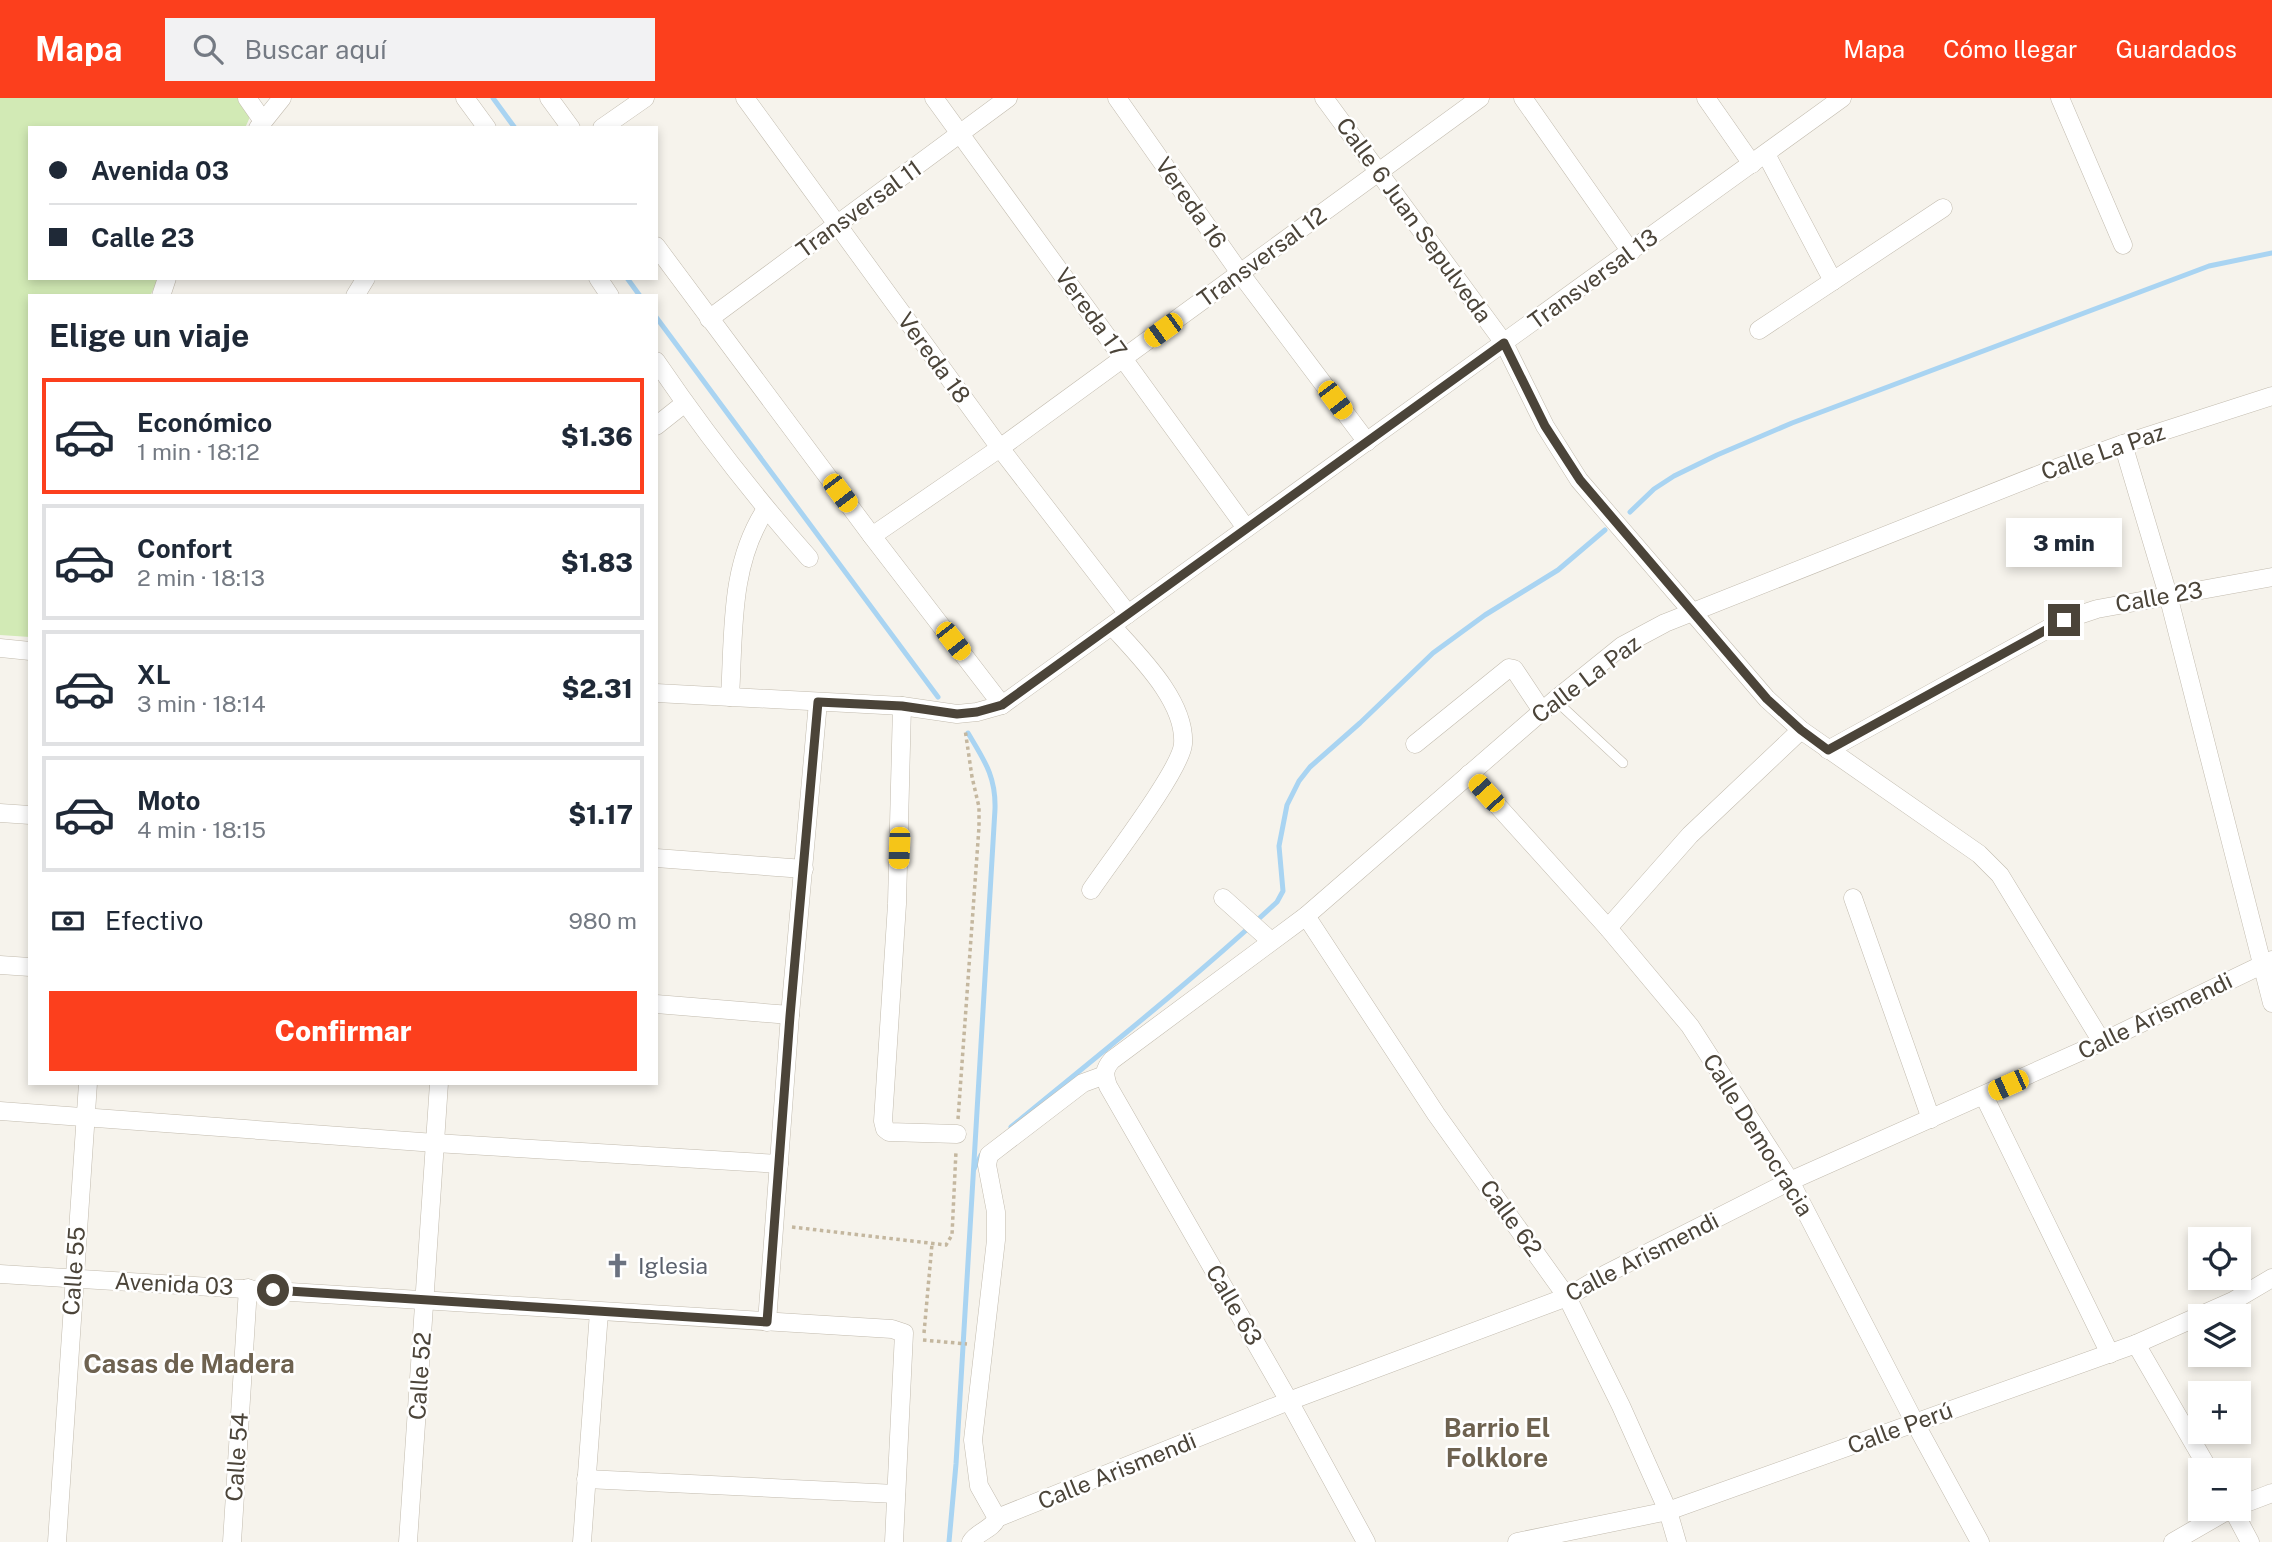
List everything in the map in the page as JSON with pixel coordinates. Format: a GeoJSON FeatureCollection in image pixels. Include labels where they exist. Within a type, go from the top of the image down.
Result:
{"type":"FeatureCollection","features":[{"type":"Feature","properties":{"kind":"street"},"geometry":{"type":"LineString","coordinates":[[247,98],[260,125],[282,98]]}},
{"type":"Feature","properties":{"kind":"street"},"geometry":{"type":"LineString","coordinates":[[465,98],[486,126]]}},
{"type":"Feature","properties":{"kind":"street"},"geometry":{"type":"LineString","coordinates":[[549,98],[570,126]]}},
{"type":"Feature","properties":{"kind":"street"},"geometry":{"type":"LineString","coordinates":[[605,126],[645,98]]}},
{"type":"Feature","properties":{"kind":"street","name":"Vereda 18"},"geometry":{"type":"LineString","coordinates":[[745,98],[1000,448],[1128,614]]}},
{"type":"Feature","properties":{"kind":"street","name":"Vereda 17"},"geometry":{"type":"LineString","coordinates":[[934,98],[1246,528]]}},
{"type":"Feature","properties":{"kind":"street","name":"Transversal 11"},"geometry":{"type":"LineString","coordinates":[[709,319],[1008,98]]}},
{"type":"Feature","properties":{"kind":"street","name":"Vereda 16"},"geometry":{"type":"LineString","coordinates":[[1117,98],[1240,273],[1367,442]]}},
{"type":"Feature","properties":{"kind":"street","name":"Calle 6 Juan Sepulveda"},"geometry":{"type":"LineString","coordinates":[[1324,98],[1504,343],[1545,426],[1580,480],[1767,699],[1801,730],[1979,854],[2000,875],[2102,1042]]}},
{"type":"Feature","properties":{"kind":"street","name":"Transversal 12"},"geometry":{"type":"LineString","coordinates":[[872,536],[1000,448],[1480,98]]}},
{"type":"Feature","properties":{"kind":"street"},"geometry":{"type":"LineString","coordinates":[[1523,98],[1630,252]]}},
{"type":"Feature","properties":{"kind":"street"},"geometry":{"type":"LineString","coordinates":[[1706,98],[1759,159],[1833,281]]}},
{"type":"Feature","properties":{"kind":"street","name":"Transversal 13"},"geometry":{"type":"LineString","coordinates":[[1002,705],[1842,98]]}},
{"type":"Feature","properties":{"kind":"street"},"geometry":{"type":"LineString","coordinates":[[2060,98],[2123,245]]}},
{"type":"Feature","properties":{"kind":"street"},"geometry":{"type":"LineString","coordinates":[[1759,330],[1943,208]]}},
{"type":"Feature","properties":{"kind":"street"},"geometry":{"type":"LineString","coordinates":[[658,249],[1002,705],[965,713],[945,713],[902,706],[658,693]]}},
{"type":"Feature","properties":{"kind":"street"},"geometry":{"type":"LineString","coordinates":[[658,364],[766,509],[809,558]]}},
{"type":"Feature","properties":{"kind":"street","name":"Calle La Paz"},"geometry":{"type":"LineString","coordinates":[[997,1518],[979,1486],[973,1440],[996,1240],[996,1212],[987,1165],[989,1155],[1083,1083],[1105,1072],[1112,1060],[1265,935],[1306,916],[1548,705],[1622,646],[1665,623],[2043,472],[2272,396]]}},
{"type":"Feature","properties":{"kind":"street"},"geometry":{"type":"LineString","coordinates":[[658,424],[685,403]]}},
{"type":"Feature","properties":{"kind":"street"},"geometry":{"type":"LineString","coordinates":[[2123,444],[2168,595],[2266,962],[2272,1003]]}},
{"type":"Feature","properties":{"kind":"street"},"geometry":{"type":"LineString","coordinates":[[730,697],[736,592],[743,557],[766,509]]}},
{"type":"Feature","properties":{"kind":"street","name":"Calle 23"},"geometry":{"type":"LineString","coordinates":[[1828,750],[2064,620],[2097,609],[2272,577]]}},
{"type":"Feature","properties":{"kind":"street"},"geometry":{"type":"LineString","coordinates":[[1091,890],[1171,773],[1183,745],[1178,715],[1161,683],[1112,626]]}},
{"type":"Feature","properties":{"kind":"street"},"geometry":{"type":"LineString","coordinates":[[0,648],[28,651]]}},
{"type":"Feature","properties":{"kind":"street"},"geometry":{"type":"LineString","coordinates":[[1415,744],[1509,668],[1514,669],[1548,705]]}},
{"type":"Feature","properties":{"kind":"street"},"geometry":{"type":"LineString","coordinates":[[767,1322],[790,1016],[818,702]]}},
{"type":"Feature","properties":{"kind":"street"},"geometry":{"type":"LineString","coordinates":[[902,706],[897,904],[883,1121],[889,1132],[957,1134]]}},
{"type":"Feature","properties":{"kind":"street"},"geometry":{"type":"LineString","coordinates":[[1608,928],[1690,835],[1801,730]]}},
{"type":"Feature","properties":{"kind":"street","name":"Calle Democracia"},"geometry":{"type":"LineString","coordinates":[[1469,774],[1608,928],[1690,1026],[1790,1181],[1980,1542]]}},
{"type":"Feature","properties":{"kind":"street"},"geometry":{"type":"LineString","coordinates":[[0,813],[28,815]]}},
{"type":"Feature","properties":{"kind":"street"},"geometry":{"type":"LineString","coordinates":[[658,858],[804,869]]}},
{"type":"Feature","properties":{"kind":"street"},"geometry":{"type":"LineString","coordinates":[[1223,898],[1265,935]]}},
{"type":"Feature","properties":{"kind":"street"},"geometry":{"type":"LineString","coordinates":[[1853,898],[1931,1119]]}},
{"type":"Feature","properties":{"kind":"street","name":"Calle 62"},"geometry":{"type":"LineString","coordinates":[[1306,916],[1436,1114],[1567,1297],[1621,1406],[1668,1511],[1677,1542]]}},
{"type":"Feature","properties":{"kind":"street","name":"Calle Arismendi"},"geometry":{"type":"LineString","coordinates":[[997,1518],[1289,1401],[1567,1297],[1606,1274],[1790,1181],[2102,1042],[2266,962]]}},
{"type":"Feature","properties":{"kind":"street"},"geometry":{"type":"LineString","coordinates":[[0,965],[28,967]]}},
{"type":"Feature","properties":{"kind":"street"},"geometry":{"type":"LineString","coordinates":[[658,1004],[790,1016]]}},
{"type":"Feature","properties":{"kind":"street","name":"Calle 63"},"geometry":{"type":"LineString","coordinates":[[1105,1072],[1108,1086],[1289,1401],[1366,1542]]}},
{"type":"Feature","properties":{"kind":"street","name":"Calle 55"},"geometry":{"type":"LineString","coordinates":[[57,1542],[88,1085]]}},
{"type":"Feature","properties":{"kind":"street","name":"Calle 52"},"geometry":{"type":"LineString","coordinates":[[408,1542],[439,1085]]}},
{"type":"Feature","properties":{"kind":"street"},"geometry":{"type":"LineString","coordinates":[[1984,1096],[2110,1354]]}},
{"type":"Feature","properties":{"kind":"street"},"geometry":{"type":"LineString","coordinates":[[0,1111],[435,1143],[779,1164]]}},
{"type":"Feature","properties":{"kind":"street","name":"Avenida 03"},"geometry":{"type":"LineString","coordinates":[[0,1274],[898,1331]]}},
{"type":"Feature","properties":{"kind":"street","name":"Calle Perú"},"geometry":{"type":"LineString","coordinates":[[1517,1542],[1668,1511],[2136,1345],[2233,1301],[2272,1278]]}},
{"type":"Feature","properties":{"kind":"street","name":"Calle 54"},"geometry":{"type":"LineString","coordinates":[[232,1542],[248,1288]]}},
{"type":"Feature","properties":{"kind":"street"},"geometry":{"type":"LineString","coordinates":[[582,1542],[598,1311]]}},
{"type":"Feature","properties":{"kind":"street"},"geometry":{"type":"LineString","coordinates":[[894,1542],[898,1331]]}},
{"type":"Feature","properties":{"kind":"street"},"geometry":{"type":"LineString","coordinates":[[2136,1345],[2202,1458]]}},
{"type":"Feature","properties":{"kind":"street"},"geometry":{"type":"LineString","coordinates":[[586,1479],[896,1494]]}},
{"type":"Feature","properties":{"kind":"street"},"geometry":{"type":"LineString","coordinates":[[2251,1501],[2272,1493]]}},
{"type":"Feature","properties":{"kind":"street"},"geometry":{"type":"LineString","coordinates":[[971,1542],[975,1536],[994,1525],[997,1518]]}},
{"type":"Feature","properties":{"kind":"street"},"geometry":{"type":"LineString","coordinates":[[2173,1542],[2209,1521]]}},
{"type":"Feature","properties":{"kind":"street"},"geometry":{"type":"LineString","coordinates":[[2239,1521],[2250,1542]]}},
{"type":"Feature","properties":{"kind":"lane"},"geometry":{"type":"LineString","coordinates":[[1548,705],[1623,763]]}},
{"type":"Feature","properties":{"kind":"path"},"geometry":{"type":"LineString","coordinates":[[776,1225],[946,1245],[951,1236],[979,827],[979,807],[972,777],[965,713]]}},
{"type":"Feature","properties":{"kind":"path"},"geometry":{"type":"LineString","coordinates":[[923,1340],[932,1243]]}},
{"type":"Feature","properties":{"kind":"path"},"geometry":{"type":"LineString","coordinates":[[898,1331],[944,1344],[975,1345]]}},
{"type":"Feature","properties":{"kind":"green space"},"geometry":{"type":"Polygon","coordinates":[[[0,98],[239,98],[250,117],[246,126],[28,126],[28,280],[158,280],[151,294],[28,294],[28,637],[0,635],[0,98]]]}},
{"type":"Feature","properties":{"kind":"waterway"},"geometry":{"type":"LineString","coordinates":[[493,98],[514,126]]}},
{"type":"Feature","properties":{"kind":"waterway"},"geometry":{"type":"LineString","coordinates":[[1630,512],[1654,489],[1674,476],[1792,423],[2209,266],[2272,253]]}},
{"type":"Feature","properties":{"kind":"waterway"},"geometry":{"type":"LineString","coordinates":[[628,280],[639,294]]}},
{"type":"Feature","properties":{"kind":"waterway"},"geometry":{"type":"LineString","coordinates":[[658,320],[938,697]]}},
{"type":"Feature","properties":{"kind":"waterway"},"geometry":{"type":"LineString","coordinates":[[1011,1127],[1179,988],[1277,902],[1283,891],[1279,846],[1287,805],[1299,781],[1310,767],[1433,653],[1485,615],[1558,570],[1605,530]]}},
{"type":"Feature","properties":{"kind":"waterway"},"geometry":{"type":"LineString","coordinates":[[949,1542],[956,1464],[995,809],[991,778],[968,733]]}},
{"type":"Feature","properties":{"kind":"waterway"},"geometry":{"type":"LineString","coordinates":[[974,1169],[981,1155]]}},
{"type":"Feature","properties":{"kind":"place","name":"Iglesia"},"geometry":{"type":"Point","coordinates":[618,1266]}},
{"type":"Feature","properties":{"kind":"district","name":"Casas de Madera"},"geometry":{"type":"Point","coordinates":[189,1364]}},
{"type":"Feature","properties":{"kind":"district","name":"Barrio El Folklore"},"geometry":{"type":"Point","coordinates":[1497,1443]}},
{"type":"Feature","properties":{"kind":"route"},"geometry":{"type":"LineString","coordinates":[[273,1290],[767,1322],[790,1016],[818,702],[902,706],[957,714],[1002,705],[1504,343],[1545,426],[1580,480],[1767,699],[1828,750],[2064,620]]}}]}
